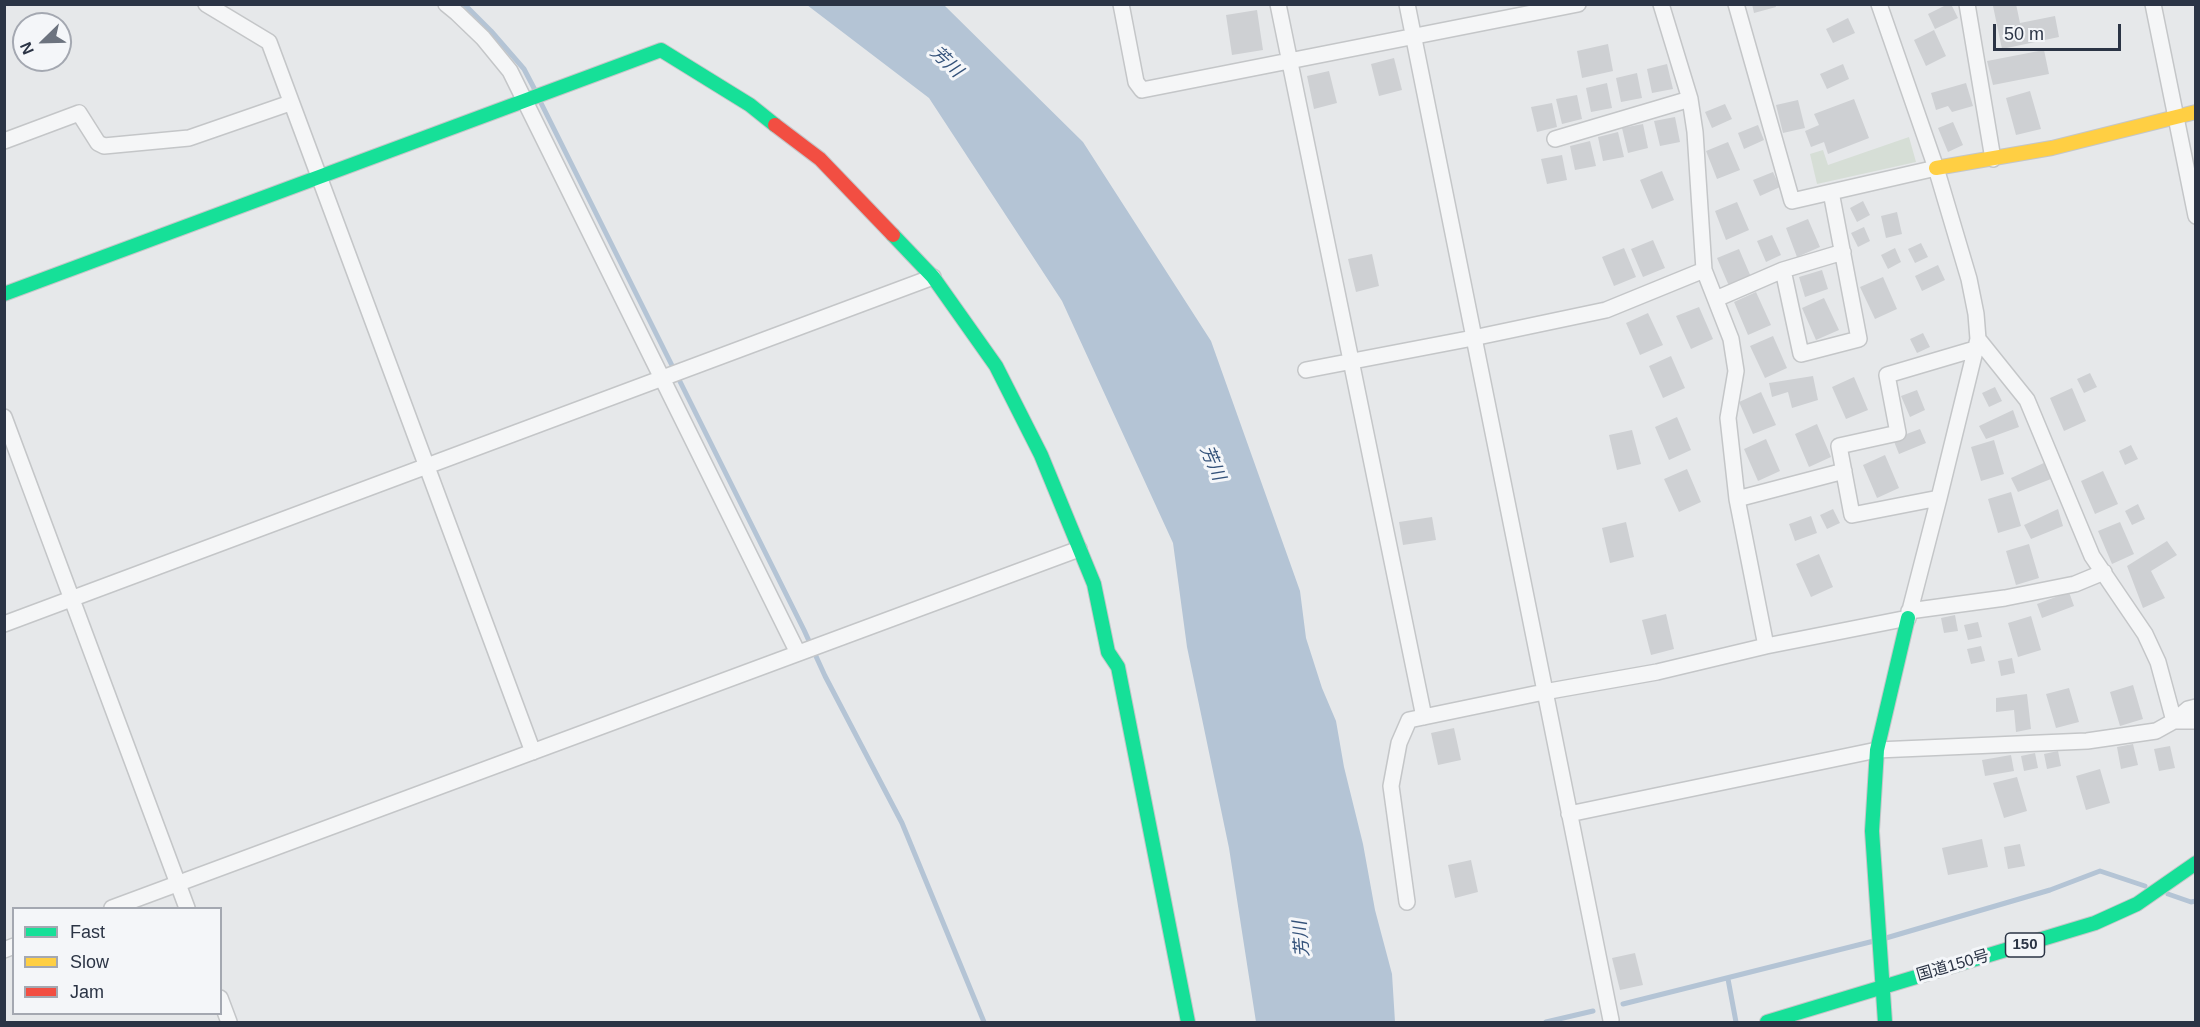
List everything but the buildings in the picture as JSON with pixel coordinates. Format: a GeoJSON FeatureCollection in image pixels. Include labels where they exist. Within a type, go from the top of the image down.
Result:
{"type":"FeatureCollection","features":[{"type":"Feature","properties":{"kind":"main road"},"geometry":{"type":"LineString","coordinates":[[4,294],[661,50],[750,105],[820,159],[933,277],[996,366],[1041,454],[1094,584],[1108,652],[1119,667],[1188,1023]]}},
{"type":"Feature","properties":{"kind":"main road"},"geometry":{"type":"LineString","coordinates":[[1936,168],[2052,148],[2196,112]]}},
{"type":"Feature","properties":{"kind":"main road"},"geometry":{"type":"LineString","coordinates":[[1885,1023],[1872,831],[1877,750],[1909,615]]}},
{"type":"Feature","properties":{"kind":"main road","name":"国道150号"},"geometry":{"type":"LineString","coordinates":[[1767,1023],[2095,923],[2137,904],[2196,863]]}},
{"type":"Feature","properties":{"kind":"street"},"geometry":{"type":"LineString","coordinates":[[206,4],[269,42],[533,752]]}},
{"type":"Feature","properties":{"kind":"street"},"geometry":{"type":"LineString","coordinates":[[446,4],[483,38],[510,70],[800,652]]}},
{"type":"Feature","properties":{"kind":"street"},"geometry":{"type":"LineString","coordinates":[[1120,4],[1136,82],[1142,90],[1578,4]]}},
{"type":"Feature","properties":{"kind":"street"},"geometry":{"type":"LineString","coordinates":[[1278,4],[1424,717]]}},
{"type":"Feature","properties":{"kind":"street"},"geometry":{"type":"LineString","coordinates":[[1407,4],[1611,1020]]}},
{"type":"Feature","properties":{"kind":"street"},"geometry":{"type":"LineString","coordinates":[[1661,4],[1690,99],[1695,132],[1704,270],[1731,339],[1736,371],[1728,418],[1737,499],[1766,646]]}},
{"type":"Feature","properties":{"kind":"street"},"geometry":{"type":"LineString","coordinates":[[1736,4],[1792,201],[1936,168]]}},
{"type":"Feature","properties":{"kind":"street"},"geometry":{"type":"LineString","coordinates":[[1879,4],[1936,168],[1969,279],[1976,314],[1977,344],[1909,615]]}},
{"type":"Feature","properties":{"kind":"street"},"geometry":{"type":"LineString","coordinates":[[1967,4],[1993,159]]}},
{"type":"Feature","properties":{"kind":"street"},"geometry":{"type":"LineString","coordinates":[[2153,4],[2196,216]]}},
{"type":"Feature","properties":{"kind":"street"},"geometry":{"type":"LineString","coordinates":[[1555,139],[1690,99]]}},
{"type":"Feature","properties":{"kind":"street"},"geometry":{"type":"LineString","coordinates":[[4,141],[79,113],[98,144],[104,146],[189,138],[290,103]]}},
{"type":"Feature","properties":{"kind":"street"},"geometry":{"type":"LineString","coordinates":[[1783,270],[1801,354],[1859,339],[1831,192]]}},
{"type":"Feature","properties":{"kind":"street"},"geometry":{"type":"LineString","coordinates":[[1716,299],[1783,270],[1843,252]]}},
{"type":"Feature","properties":{"kind":"street"},"geometry":{"type":"LineString","coordinates":[[1306,370],[1606,310],[1704,270]]}},
{"type":"Feature","properties":{"kind":"street"},"geometry":{"type":"LineString","coordinates":[[4,624],[933,277]]}},
{"type":"Feature","properties":{"kind":"street"},"geometry":{"type":"LineString","coordinates":[[1940,498],[1852,515],[1839,446],[1898,433],[1887,375],[1977,344]]}},
{"type":"Feature","properties":{"kind":"street"},"geometry":{"type":"LineString","coordinates":[[1977,344],[2027,400],[2092,556],[2145,634],[2158,662],[2174,721]]}},
{"type":"Feature","properties":{"kind":"street"},"geometry":{"type":"LineString","coordinates":[[4,417],[186,907]]}},
{"type":"Feature","properties":{"kind":"street"},"geometry":{"type":"LineString","coordinates":[[1737,499],[1844,471]]}},
{"type":"Feature","properties":{"kind":"street"},"geometry":{"type":"LineString","coordinates":[[117,907],[1079,549]]}},
{"type":"Feature","properties":{"kind":"street"},"geometry":{"type":"LineString","coordinates":[[1407,902],[1392,786],[1399,743],[1409,720],[1544,692],[1657,672],[1909,615],[2075,584],[2104,572]]}},
{"type":"Feature","properties":{"kind":"street"},"geometry":{"type":"LineString","coordinates":[[1569,814],[1877,750],[2086,741],[2156,731],[2174,721],[2188,709],[2196,707]]}},
{"type":"Feature","properties":{"kind":"street"},"geometry":{"type":"LineString","coordinates":[[2174,721],[2196,721]]}},
{"type":"Feature","properties":{"kind":"street"},"geometry":{"type":"LineString","coordinates":[[222,1004],[229,1023]]}},
{"type":"Feature","properties":{"kind":"shaded area"},"geometry":{"type":"Polygon","coordinates":[[[1909,137],[1916,162],[1817,184],[1810,154],[1823,150],[1828,165],[1909,137]]]}},
{"type":"Feature","properties":{"kind":"water","name":"芳川"},"geometry":{"type":"Polygon","coordinates":[[[807,5],[944,5],[1083,142],[1211,341],[1300,591],[1306,638],[1322,688],[1336,721],[1375,910],[1392,974],[1395,1022],[1256,1022],[1229,848],[1187,647],[1173,543],[1062,301],[929,98],[807,5]]]}},
{"type":"Feature","properties":{"kind":"waterway"},"geometry":{"type":"LineString","coordinates":[[464,4],[524,69],[535,90]]}},
{"type":"Feature","properties":{"kind":"waterway"},"geometry":{"type":"LineString","coordinates":[[540,101],[825,676],[902,823],[984,1022]]}},
{"type":"Feature","properties":{"kind":"waterway"},"geometry":{"type":"LineString","coordinates":[[1886,938],[2050,890],[2100,871],[2145,886]]}},
{"type":"Feature","properties":{"kind":"waterway"},"geometry":{"type":"LineString","coordinates":[[2168,894],[2191,902],[2196,901]]}},
{"type":"Feature","properties":{"kind":"waterway"},"geometry":{"type":"LineString","coordinates":[[1623,1004],[1874,941]]}},
{"type":"Feature","properties":{"kind":"waterway"},"geometry":{"type":"LineString","coordinates":[[1728,979],[1736,1022]]}},
{"type":"Feature","properties":{"kind":"waterway"},"geometry":{"type":"LineString","coordinates":[[1546,1022],[1593,1011]]}},
{"type":"Feature","properties":{"kind":"traffic: fast"},"geometry":{"type":"LineString","coordinates":[[4,294],[661,50],[750,105],[775,125]]}},
{"type":"Feature","properties":{"kind":"traffic: fast"},"geometry":{"type":"LineString","coordinates":[[893,235],[933,277],[996,366],[1041,455],[1094,584],[1108,652],[1118,667],[1188,1022]]}},
{"type":"Feature","properties":{"kind":"traffic: fast"},"geometry":{"type":"LineString","coordinates":[[1885,1022],[1872,831],[1877,750],[1908,618]]}},
{"type":"Feature","properties":{"kind":"traffic: fast"},"geometry":{"type":"LineString","coordinates":[[1767,1022],[2095,923],[2137,904],[2196,863]]}},
{"type":"Feature","properties":{"kind":"traffic: slow"},"geometry":{"type":"LineString","coordinates":[[1936,168],[2052,148],[2196,112]]}},
{"type":"Feature","properties":{"kind":"traffic: jam"},"geometry":{"type":"LineString","coordinates":[[775,125],[820,159],[893,235]]}}]}
